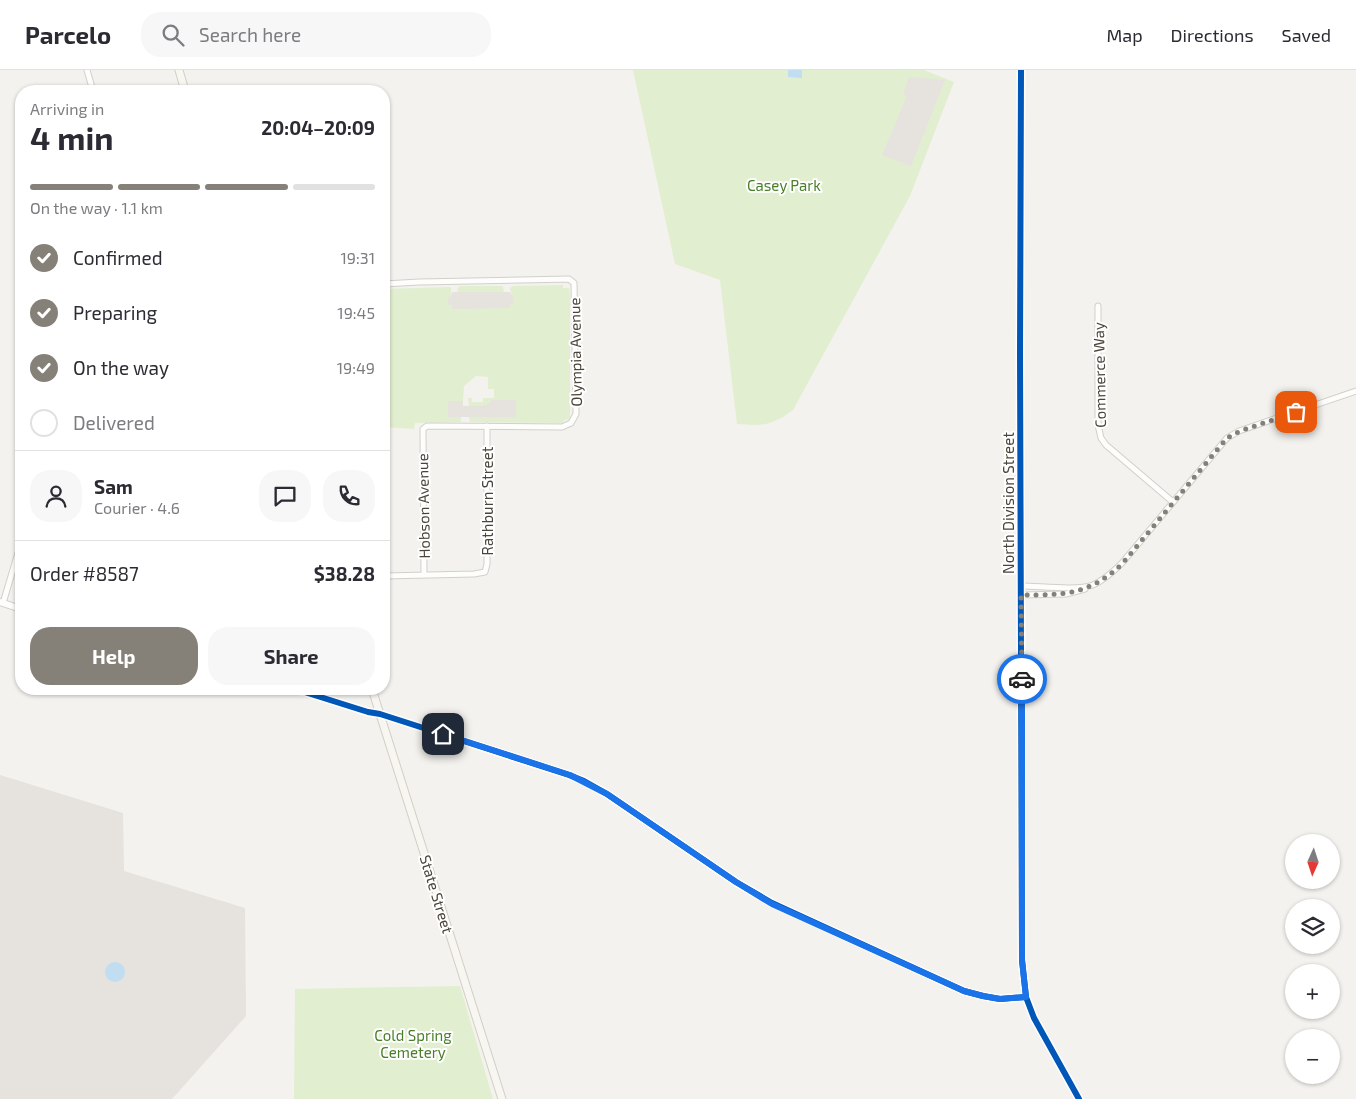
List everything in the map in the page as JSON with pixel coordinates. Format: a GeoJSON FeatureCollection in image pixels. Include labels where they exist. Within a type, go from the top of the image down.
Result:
{"type":"FeatureCollection","features":[{"type":"Feature","properties":{"kind":"main road"},"geometry":{"type":"LineString","coordinates":[[178,70],[183,85]]}},
{"type":"Feature","properties":{"kind":"main road","name":"State Street"},"geometry":{"type":"LineString","coordinates":[[374,695],[502,1099]]}},
{"type":"Feature","properties":{"kind":"street"},"geometry":{"type":"LineString","coordinates":[[87,70],[91,85]]}},
{"type":"Feature","properties":{"kind":"street","name":"North Division Street"},"geometry":{"type":"LineString","coordinates":[[1021,70],[1022,960],[1026,997],[1034,1018],[1079,1099]]}},
{"type":"Feature","properties":{"kind":"street","name":"Olympia Avenue"},"geometry":{"type":"LineString","coordinates":[[390,284],[572,280],[574,283],[576,411],[574,419],[569,425],[562,427],[427,426],[423,429],[422,438]]}},
{"type":"Feature","properties":{"kind":"street","name":"Commerce Way"},"geometry":{"type":"LineString","coordinates":[[1098,306],[1098,424],[1101,438],[1111,450],[1173,502]]}},
{"type":"Feature","properties":{"kind":"street"},"geometry":{"type":"LineString","coordinates":[[1021,595],[1066,594],[1079,591],[1106,577],[1122,564],[1224,441],[1235,433],[1356,391]]}},
{"type":"Feature","properties":{"kind":"street","name":"Rathburn Street"},"geometry":{"type":"LineString","coordinates":[[424,574],[485,572],[488,564],[487,426]]}},
{"type":"Feature","properties":{"kind":"street","name":"Hobson Avenue"},"geometry":{"type":"LineString","coordinates":[[422,438],[424,574]]}},
{"type":"Feature","properties":{"kind":"street"},"geometry":{"type":"LineString","coordinates":[[15,561],[2,603],[15,606]]}},
{"type":"Feature","properties":{"kind":"street"},"geometry":{"type":"LineString","coordinates":[[390,576],[424,574]]}},
{"type":"Feature","properties":{"kind":"street"},"geometry":{"type":"LineString","coordinates":[[1021,586],[1080,587],[1091,585]]}},
{"type":"Feature","properties":{"kind":"street"},"geometry":{"type":"LineString","coordinates":[[314,695],[380,714],[570,775],[607,794],[736,882],[772,904],[964,991],[1000,999],[1026,997]]}},
{"type":"Feature","properties":{"kind":"shaded area"},"geometry":{"type":"Polygon","coordinates":[[[909,77],[945,80],[911,166],[882,155],[907,96],[903,94],[909,77]]]}},
{"type":"Feature","properties":{"kind":"shaded area"},"geometry":{"type":"Polygon","coordinates":[[[452,292],[510,292],[514,303],[510,305],[510,308],[452,309],[452,306],[448,304],[447,298],[451,296],[452,292]]]}},
{"type":"Feature","properties":{"kind":"shaded area"},"geometry":{"type":"Polygon","coordinates":[[[492,400],[516,400],[516,417],[448,417],[448,401],[463,401],[463,406],[487,405],[492,400]]]}},
{"type":"Feature","properties":{"kind":"shaded area"},"geometry":{"type":"Polygon","coordinates":[[[0,775],[123,813],[124,871],[245,908],[246,1016],[172,1099],[0,1099],[0,775]]]}},
{"type":"Feature","properties":{"kind":"shaded area"},"geometry":{"type":"Polygon","coordinates":[[[0,795],[97,825],[98,835],[0,807],[0,795]]]}},
{"type":"Feature","properties":{"kind":"shaded area"},"geometry":{"type":"Polygon","coordinates":[[[0,813],[98,842],[92,848],[0,823],[0,813]]]}},
{"type":"Feature","properties":{"kind":"green space","name":"Casey Park"},"geometry":{"type":"Polygon","coordinates":[[[633,70],[924,70],[954,82],[910,196],[793,410],[773,422],[760,425],[737,424],[720,280],[675,264],[633,70]]]}},
{"type":"Feature","properties":{"kind":"green space"},"geometry":{"type":"Polygon","coordinates":[[[563,285],[563,288],[569,288],[570,419],[564,420],[563,423],[470,422],[469,417],[516,416],[487,405],[469,406],[468,398],[472,398],[472,402],[483,402],[483,398],[494,398],[494,389],[488,389],[488,377],[476,376],[464,386],[463,401],[448,401],[448,417],[461,417],[461,422],[415,423],[414,429],[390,427],[390,289],[449,287],[451,288],[452,308],[510,305],[512,296],[510,288],[513,286],[563,285]]]}},
{"type":"Feature","properties":{"kind":"green space"},"geometry":{"type":"Polygon","coordinates":[[[460,286],[501,286],[504,291],[458,292],[457,289],[460,286]]]}},
{"type":"Feature","properties":{"kind":"green space","name":"Cold Spring Cemetery"},"geometry":{"type":"Polygon","coordinates":[[[460,986],[493,1099],[294,1099],[295,989],[460,986]]]}},
{"type":"Feature","properties":{"kind":"water"},"geometry":{"type":"Polygon","coordinates":[[[788,70],[802,70],[802,78],[788,77],[788,70]]]}},
{"type":"Feature","properties":{"kind":"water"},"geometry":{"type":"Polygon","coordinates":[[[115,962],[122,965],[125,972],[122,979],[115,982],[108,979],[105,972],[108,965],[115,962]]]}},
{"type":"Feature","properties":{"kind":"cycle path"},"geometry":{"type":"LineString","coordinates":[[1021,70],[1022,960],[1026,997],[1034,1018],[1079,1099]]}},
{"type":"Feature","properties":{"kind":"cycle path"},"geometry":{"type":"LineString","coordinates":[[314,695],[380,714],[584,781],[607,794],[736,882],[772,903],[964,991],[1000,999],[1026,997]]}},
{"type":"Feature","properties":{"kind":"way so far"},"geometry":{"type":"LineString","coordinates":[[1022,679],[1021,595],[1066,594],[1083,590],[1106,577],[1122,564],[1227,438],[1240,431],[1296,412]]}},
{"type":"Feature","properties":{"kind":"route"},"geometry":{"type":"LineString","coordinates":[[443,734],[584,781],[607,794],[736,882],[772,904],[964,991],[1000,999],[1026,997],[1022,960],[1022,679]]}}]}
